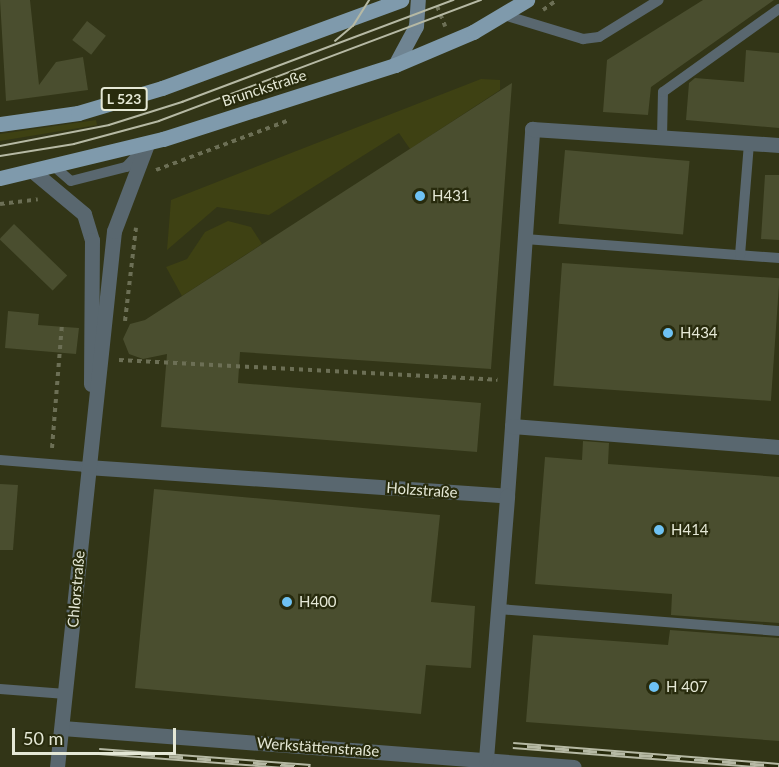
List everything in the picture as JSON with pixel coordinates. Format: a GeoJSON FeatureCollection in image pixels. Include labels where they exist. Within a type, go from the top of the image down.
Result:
{"type":"FeatureCollection","features":[{"type":"Feature","properties":{"kind":"main road","name":"L 523"},"geometry":{"type":"LineString","coordinates":[[0,124],[78,112],[162,88],[374,5],[401,0]]}},
{"type":"Feature","properties":{"kind":"main road"},"geometry":{"type":"LineString","coordinates":[[395,65],[416,26],[418,0]]}},
{"type":"Feature","properties":{"kind":"main road","name":"Brunckstraße"},"geometry":{"type":"LineString","coordinates":[[0,178],[57,169],[147,144],[395,65],[504,15],[527,0]]}},
{"type":"Feature","properties":{"kind":"street"},"geometry":{"type":"LineString","coordinates":[[486,759],[516,381],[532,129],[779,145]]}},
{"type":"Feature","properties":{"kind":"street","name":"Chlorstraße"},"geometry":{"type":"LineString","coordinates":[[57,767],[66,694],[92,411],[105,337],[114,231],[147,144]]}},
{"type":"Feature","properties":{"kind":"street","name":"Chlorstraße"},"geometry":{"type":"LineString","coordinates":[[35,173],[84,214],[92,240],[88,336],[92,411]]}},
{"type":"Feature","properties":{"kind":"street"},"geometry":{"type":"LineString","coordinates":[[512,426],[779,447]]}},
{"type":"Feature","properties":{"kind":"street","name":"Holzstraße"},"geometry":{"type":"LineString","coordinates":[[87,467],[507,496]]}},
{"type":"Feature","properties":{"kind":"street","name":"Werkstättenstraße"},"geometry":{"type":"LineString","coordinates":[[62,728],[574,767]]}},
{"type":"Feature","properties":{"kind":"lane"},"geometry":{"type":"LineString","coordinates":[[504,15],[583,39],[599,37],[659,0]]}},
{"type":"Feature","properties":{"kind":"lane"},"geometry":{"type":"LineString","coordinates":[[662,138],[663,92],[779,9]]}},
{"type":"Feature","properties":{"kind":"lane"},"geometry":{"type":"LineString","coordinates":[[740,255],[749,143]]}},
{"type":"Feature","properties":{"kind":"lane"},"geometry":{"type":"LineString","coordinates":[[525,239],[779,258]]}},
{"type":"Feature","properties":{"kind":"lane","name":"Holzstraße"},"geometry":{"type":"LineString","coordinates":[[0,460],[87,467]]}},
{"type":"Feature","properties":{"kind":"lane"},"geometry":{"type":"LineString","coordinates":[[499,609],[779,631]]}},
{"type":"Feature","properties":{"kind":"lane"},"geometry":{"type":"LineString","coordinates":[[0,689],[66,694]]}},
{"type":"Feature","properties":{"kind":"path"},"geometry":{"type":"LineString","coordinates":[[130,286],[137,214]]}},
{"type":"Feature","properties":{"kind":"path"},"geometry":{"type":"LineString","coordinates":[[50,464],[62,323]]}},
{"type":"Feature","properties":{"kind":"path"},"geometry":{"type":"LineString","coordinates":[[118,370],[119,359],[516,381]]}},
{"type":"Feature","properties":{"kind":"green space"},"geometry":{"type":"Polygon","coordinates":[[[481,79],[500,80],[500,90],[410,149],[399,133],[269,215],[217,207],[167,250],[171,200],[481,79]]]}},
{"type":"Feature","properties":{"kind":"green space"},"geometry":{"type":"Polygon","coordinates":[[[96,120],[97,125],[0,141],[0,134],[96,120]]]}},
{"type":"Feature","properties":{"kind":"green space"},"geometry":{"type":"Polygon","coordinates":[[[228,221],[251,227],[262,244],[182,296],[166,267],[187,259],[205,232],[228,221]]]}},
{"type":"Feature","properties":{"kind":"building"},"geometry":{"type":"Polygon","coordinates":[[[0,0],[30,0],[39,85],[56,62],[83,57],[88,90],[6,101],[0,0]]]}},
{"type":"Feature","properties":{"kind":"building"},"geometry":{"type":"Polygon","coordinates":[[[703,0],[774,0],[651,87],[648,115],[603,112],[607,60],[703,0]]]}},
{"type":"Feature","properties":{"kind":"building"},"geometry":{"type":"Polygon","coordinates":[[[87,21],[106,36],[91,55],[72,40],[87,21]]]}},
{"type":"Feature","properties":{"kind":"building"},"geometry":{"type":"Polygon","coordinates":[[[746,50],[779,53],[779,128],[686,120],[689,83],[695,78],[744,82],[746,50]]]}},
{"type":"Feature","properties":{"kind":"building","name":"H431"},"geometry":{"type":"Polygon","coordinates":[[[512,83],[491,369],[240,352],[238,383],[481,403],[477,452],[161,427],[167,354],[143,359],[129,354],[123,339],[130,324],[145,320],[512,83]]]}},
{"type":"Feature","properties":{"kind":"building"},"geometry":{"type":"Polygon","coordinates":[[[565,150],[690,161],[683,235],[559,224],[565,150]]]}},
{"type":"Feature","properties":{"kind":"building"},"geometry":{"type":"Polygon","coordinates":[[[765,175],[779,175],[779,240],[761,239],[765,175]]]}},
{"type":"Feature","properties":{"kind":"building"},"geometry":{"type":"Polygon","coordinates":[[[14,224],[67,275],[53,291],[0,240],[14,224]]]}},
{"type":"Feature","properties":{"kind":"building","name":"H434"},"geometry":{"type":"Polygon","coordinates":[[[562,263],[779,278],[771,401],[553,386],[562,263]]]}},
{"type":"Feature","properties":{"kind":"building"},"geometry":{"type":"Polygon","coordinates":[[[8,311],[39,314],[38,325],[79,328],[76,354],[5,348],[8,311]]]}},
{"type":"Feature","properties":{"kind":"building","name":"H414"},"geometry":{"type":"Polygon","coordinates":[[[583,441],[609,443],[608,464],[779,477],[779,623],[671,615],[672,594],[535,584],[545,457],[582,460],[583,441]]]}},
{"type":"Feature","properties":{"kind":"building"},"geometry":{"type":"Polygon","coordinates":[[[0,484],[18,485],[13,550],[0,550],[0,484]]]}},
{"type":"Feature","properties":{"kind":"building","name":"H400"},"geometry":{"type":"Polygon","coordinates":[[[154,489],[440,515],[431,602],[475,606],[471,668],[426,665],[421,714],[135,688],[154,489]]]}},
{"type":"Feature","properties":{"kind":"building","name":"H 407"},"geometry":{"type":"Polygon","coordinates":[[[670,630],[779,638],[779,741],[526,722],[533,635],[668,645],[670,630]]]}},
{"type":"Feature","properties":{"kind":"tram line"},"geometry":{"type":"LineString","coordinates":[[335,41],[353,26],[369,0]]}},
{"type":"Feature","properties":{"kind":"tram line"},"geometry":{"type":"LineString","coordinates":[[0,146],[109,125],[182,102],[454,0]]}},
{"type":"Feature","properties":{"kind":"tram line"},"geometry":{"type":"LineString","coordinates":[[0,156],[74,144],[159,121],[481,0]]}},
{"type":"Feature","properties":{"kind":"railway"},"geometry":{"type":"LineString","coordinates":[[513,745],[779,766]]}},
{"type":"Feature","properties":{"kind":"railway"},"geometry":{"type":"LineString","coordinates":[[99,751],[310,767]]}},
{"type":"Feature","properties":{"kind":"place","name":"H431"},"geometry":{"type":"Point","coordinates":[420,196]}},
{"type":"Feature","properties":{"kind":"place","name":"H434"},"geometry":{"type":"Point","coordinates":[668,333]}},
{"type":"Feature","properties":{"kind":"place","name":"H414"},"geometry":{"type":"Point","coordinates":[659,530]}},
{"type":"Feature","properties":{"kind":"place","name":"H400"},"geometry":{"type":"Point","coordinates":[287,602]}},
{"type":"Feature","properties":{"kind":"place","name":"H 407"},"geometry":{"type":"Point","coordinates":[654,687]}}]}
